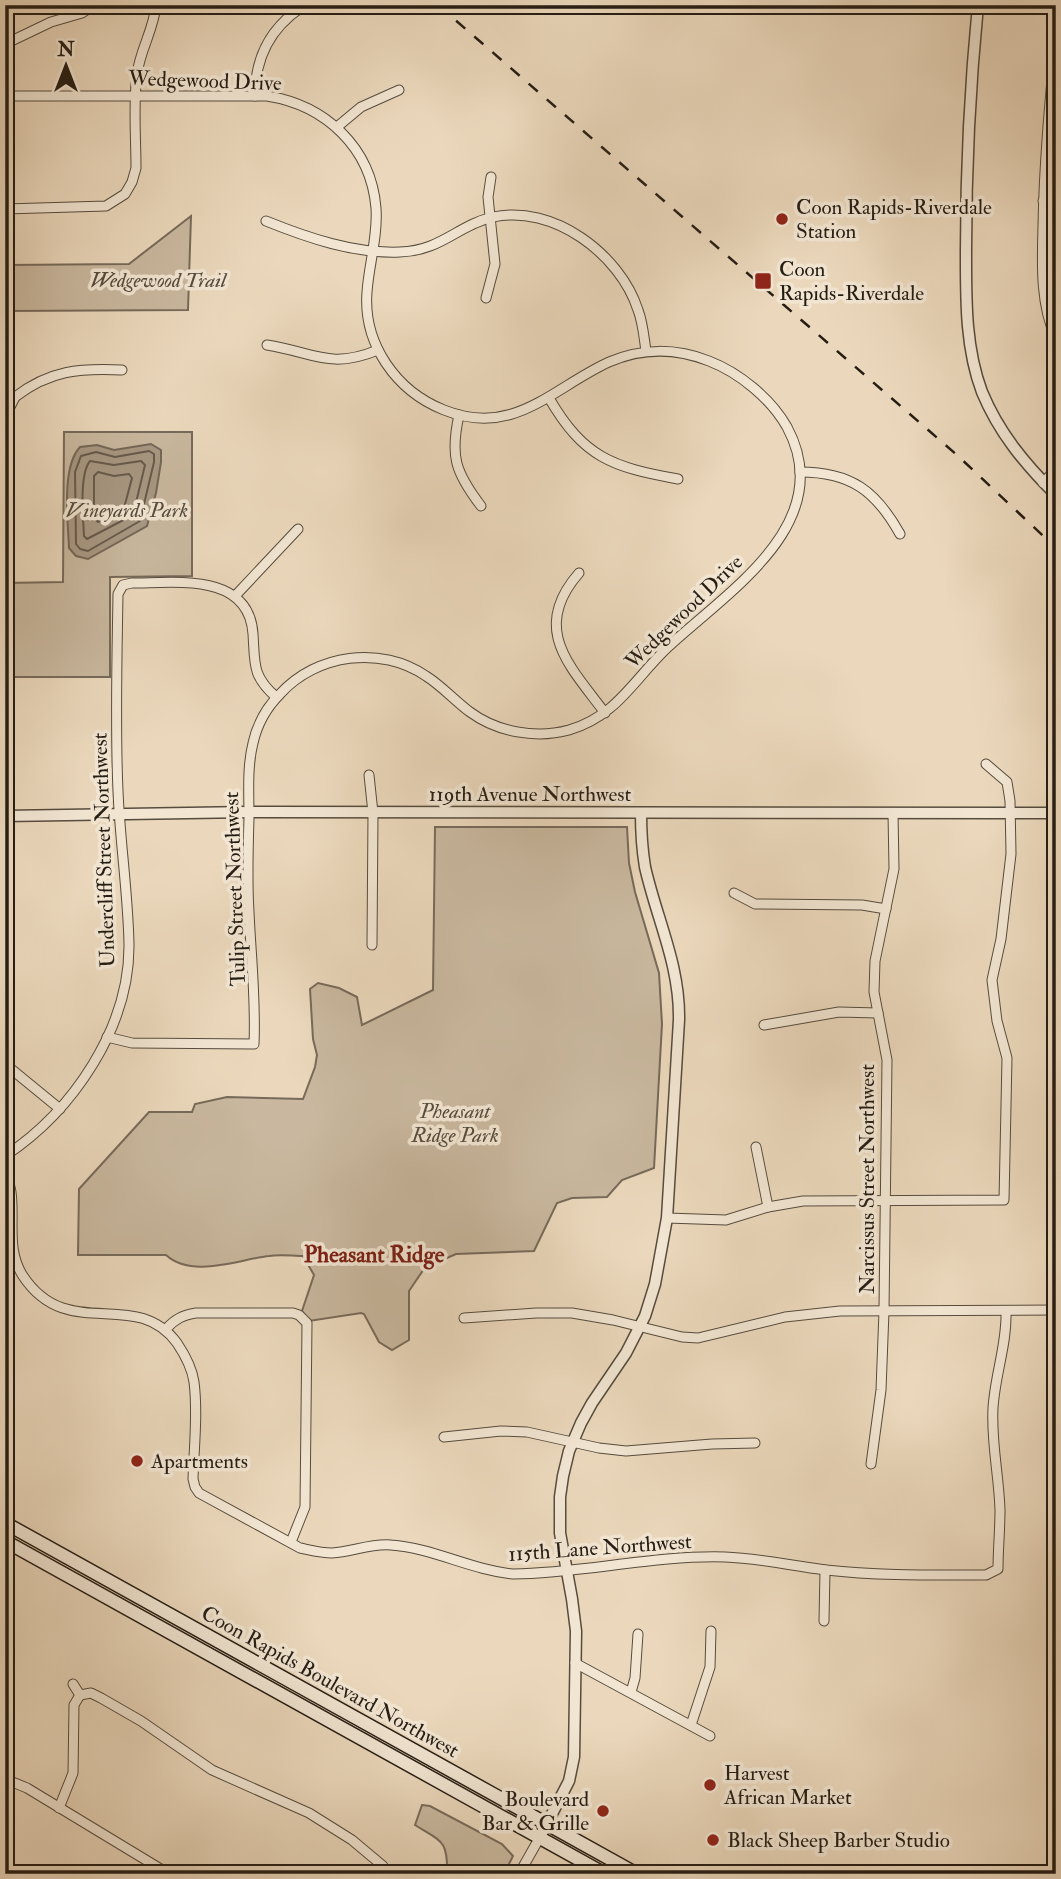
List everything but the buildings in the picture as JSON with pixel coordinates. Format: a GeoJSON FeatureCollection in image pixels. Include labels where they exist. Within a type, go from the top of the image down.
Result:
{"type":"FeatureCollection","features":[{"type":"Feature","properties":{"kind":"main road","name":"Coon Rapids Boulevard Northwest"},"geometry":{"type":"LineString","coordinates":[[5,1524],[637,1874]]}},
{"type":"Feature","properties":{"kind":"main road","name":"Coon Rapids Boulevard Northwest"},"geometry":{"type":"LineString","coordinates":[[5,1541],[605,1874]]}},
{"type":"Feature","properties":{"kind":"street"},"geometry":{"type":"LineString","coordinates":[[5,44],[51,22],[82,13],[94,5]]}},
{"type":"Feature","properties":{"kind":"street"},"geometry":{"type":"LineString","coordinates":[[5,208],[106,206],[120,198],[129,188],[135,175],[139,61],[155,22],[156,5]]}},
{"type":"Feature","properties":{"kind":"street"},"geometry":{"type":"LineString","coordinates":[[978,5],[966,204],[967,317],[972,359],[982,392],[1002,434],[1056,495]]}},
{"type":"Feature","properties":{"kind":"street"},"geometry":{"type":"LineString","coordinates":[[255,96],[258,65],[268,42],[280,24],[302,7]]}},
{"type":"Feature","properties":{"kind":"street"},"geometry":{"type":"LineString","coordinates":[[1056,36],[1043,201],[1042,255],[1049,325],[1056,338]]}},
{"type":"Feature","properties":{"kind":"street"},"geometry":{"type":"LineString","coordinates":[[337,127],[360,107],[399,90]]}},
{"type":"Feature","properties":{"kind":"street","name":"Wedgewood Drive"},"geometry":{"type":"LineString","coordinates":[[5,96],[255,96],[278,98],[298,104],[318,113],[337,127],[354,146],[370,176],[376,208],[367,305],[369,323],[377,350],[389,369],[412,392],[429,404],[459,415],[505,415],[533,407],[605,364],[646,351],[663,351],[695,356],[738,376],[767,401],[784,422],[796,448],[800,472],[797,499],[789,524],[756,569],[663,652],[624,696],[591,721],[558,732],[512,731],[477,717],[413,668],[372,657],[338,660],[316,668],[294,680],[276,697]]}},
{"type":"Feature","properties":{"kind":"street"},"geometry":{"type":"LineString","coordinates":[[486,298],[495,264],[488,197],[491,177]]}},
{"type":"Feature","properties":{"kind":"street"},"geometry":{"type":"LineString","coordinates":[[1043,201],[1056,201]]}},
{"type":"Feature","properties":{"kind":"street"},"geometry":{"type":"LineString","coordinates":[[267,221],[324,242],[402,253],[426,249],[491,217],[520,214],[536,216],[564,227],[589,244],[620,276],[638,308],[646,351]]}},
{"type":"Feature","properties":{"kind":"street"},"geometry":{"type":"LineString","coordinates":[[267,345],[335,360],[356,358],[377,350]]}},
{"type":"Feature","properties":{"kind":"street"},"geometry":{"type":"LineString","coordinates":[[5,417],[15,397],[45,377],[94,369],[122,370]]}},
{"type":"Feature","properties":{"kind":"street"},"geometry":{"type":"LineString","coordinates":[[5,391],[15,397]]}},
{"type":"Feature","properties":{"kind":"street"},"geometry":{"type":"LineString","coordinates":[[549,398],[571,433],[603,458],[626,468],[678,479]]}},
{"type":"Feature","properties":{"kind":"street"},"geometry":{"type":"LineString","coordinates":[[459,415],[454,441],[455,461],[462,480],[481,506]]}},
{"type":"Feature","properties":{"kind":"street"},"geometry":{"type":"LineString","coordinates":[[1043,483],[1056,469]]}},
{"type":"Feature","properties":{"kind":"street"},"geometry":{"type":"LineString","coordinates":[[800,472],[835,475],[860,485],[878,501],[900,534]]}},
{"type":"Feature","properties":{"kind":"street"},"geometry":{"type":"LineString","coordinates":[[276,697],[261,683],[255,670],[253,630],[235,596],[298,529]]}},
{"type":"Feature","properties":{"kind":"street"},"geometry":{"type":"LineString","coordinates":[[579,573],[558,605],[558,642],[567,662],[605,713]]}},
{"type":"Feature","properties":{"kind":"street","name":"Undercliff Street Northwest"},"geometry":{"type":"LineString","coordinates":[[5,1156],[34,1135],[60,1109],[86,1075],[107,1037],[126,976],[129,945],[119,815],[118,594],[123,585],[132,583],[204,583],[235,596]]}},
{"type":"Feature","properties":{"kind":"street","name":"Tulip Street Northwest"},"geometry":{"type":"LineString","coordinates":[[107,1037],[132,1043],[254,1044],[254,973],[248,911],[250,761],[262,718],[276,697]]}},
{"type":"Feature","properties":{"kind":"street"},"geometry":{"type":"LineString","coordinates":[[667,1219],[726,1220],[743,1217],[768,1207],[803,1201],[1004,1199],[1007,1058],[997,1021],[992,980],[1001,939],[1011,855],[1010,813],[1007,782],[986,764]]}},
{"type":"Feature","properties":{"kind":"street"},"geometry":{"type":"LineString","coordinates":[[369,775],[373,813],[372,945]]}},
{"type":"Feature","properties":{"kind":"street","name":"119th Avenue Northwest"},"geometry":{"type":"LineString","coordinates":[[5,816],[249,812],[1056,813]]}},
{"type":"Feature","properties":{"kind":"street"},"geometry":{"type":"LineString","coordinates":[[519,1874],[572,1773],[575,1620],[561,1544],[559,1510],[564,1469],[573,1441],[592,1403],[626,1353],[640,1326],[660,1267],[667,1219],[679,1020],[678,992],[670,949],[646,869],[641,813]]}},
{"type":"Feature","properties":{"kind":"street","name":"Narcissus Street Northwest"},"geometry":{"type":"LineString","coordinates":[[872,1464],[881,1390],[884,1311],[887,1060],[874,992],[875,961],[894,869],[892,813]]}},
{"type":"Feature","properties":{"kind":"street"},"geometry":{"type":"LineString","coordinates":[[733,893],[755,904],[862,905],[886,909]]}},
{"type":"Feature","properties":{"kind":"street"},"geometry":{"type":"LineString","coordinates":[[764,1025],[839,1012],[878,1013]]}},
{"type":"Feature","properties":{"kind":"street"},"geometry":{"type":"LineString","coordinates":[[5,1064],[60,1109]]}},
{"type":"Feature","properties":{"kind":"street"},"geometry":{"type":"LineString","coordinates":[[756,1147],[768,1207]]}},
{"type":"Feature","properties":{"kind":"street"},"geometry":{"type":"LineString","coordinates":[[5,1171],[11,1190],[13,1252],[17,1266],[36,1292],[64,1309],[79,1313],[118,1313],[143,1317],[166,1329],[184,1315],[196,1313],[293,1313],[307,1323],[305,1507],[291,1542]]}},
{"type":"Feature","properties":{"kind":"street"},"geometry":{"type":"LineString","coordinates":[[464,1318],[554,1312],[598,1317],[682,1337],[698,1338],[785,1317],[840,1311],[1056,1310]]}},
{"type":"Feature","properties":{"kind":"street","name":"115th Lane Northwest"},"geometry":{"type":"LineString","coordinates":[[166,1329],[187,1357],[194,1381],[195,1487],[200,1493],[300,1548],[333,1553],[372,1545],[392,1545],[492,1572],[530,1574],[688,1558],[725,1557],[759,1559],[825,1570],[986,1576],[998,1569],[1000,1508],[992,1439],[992,1410],[1007,1325],[1006,1312]]}},
{"type":"Feature","properties":{"kind":"street"},"geometry":{"type":"LineString","coordinates":[[443,1437],[514,1431],[626,1451],[701,1444],[755,1443]]}},
{"type":"Feature","properties":{"kind":"street"},"geometry":{"type":"LineString","coordinates":[[824,1621],[825,1570]]}},
{"type":"Feature","properties":{"kind":"street"},"geometry":{"type":"LineString","coordinates":[[691,1725],[710,1667],[711,1632]]}},
{"type":"Feature","properties":{"kind":"street"},"geometry":{"type":"LineString","coordinates":[[631,1692],[635,1678],[638,1634]]}},
{"type":"Feature","properties":{"kind":"street"},"geometry":{"type":"LineString","coordinates":[[575,1663],[710,1737]]}},
{"type":"Feature","properties":{"kind":"street"},"geometry":{"type":"LineString","coordinates":[[73,1684],[80,1695]]}},
{"type":"Feature","properties":{"kind":"street"},"geometry":{"type":"LineString","coordinates":[[59,1808],[73,1773],[74,1705],[80,1695],[91,1693],[141,1721],[212,1770],[309,1813],[352,1840],[383,1870]]}},
{"type":"Feature","properties":{"kind":"street"},"geometry":{"type":"LineString","coordinates":[[1053,1874],[1056,1764]]}},
{"type":"Feature","properties":{"kind":"street"},"geometry":{"type":"LineString","coordinates":[[5,1779],[27,1788],[169,1874]]}},
{"type":"Feature","properties":{"kind":"green space","name":"Wedgewood Trail"},"geometry":{"type":"Polygon","coordinates":[[[191,216],[188,310],[5,311],[5,265],[129,264],[191,216]]]}},
{"type":"Feature","properties":{"kind":"green space","name":"Vineyards Park"},"geometry":{"type":"Polygon","coordinates":[[[64,432],[192,432],[192,576],[110,577],[110,677],[5,677],[5,583],[63,582],[64,432]]]}},
{"type":"Feature","properties":{"kind":"green space","name":"Pheasant Ridge Park"},"geometry":{"type":"Polygon","coordinates":[[[435,827],[627,827],[629,863],[635,892],[659,973],[662,1024],[654,1168],[622,1180],[607,1197],[572,1198],[557,1203],[534,1251],[456,1254],[428,1263],[409,1291],[409,1340],[392,1350],[379,1342],[364,1314],[309,1321],[302,1311],[314,1275],[303,1256],[273,1255],[202,1267],[177,1262],[166,1255],[78,1255],[79,1189],[149,1112],[192,1112],[195,1104],[227,1097],[303,1099],[317,1055],[313,1039],[310,989],[318,983],[339,988],[357,997],[362,1025],[433,990],[435,827]]]}},
{"type":"Feature","properties":{"kind":"green space"},"geometry":{"type":"Polygon","coordinates":[[[422,1805],[430,1806],[502,1844],[513,1856],[504,1874],[447,1874],[446,1854],[442,1843],[415,1825],[422,1805]]]}},
{"type":"Feature","properties":{"kind":"water"},"geometry":{"type":"Polygon","coordinates":[[[151,444],[161,450],[161,462],[147,526],[88,559],[76,556],[69,548],[67,495],[70,468],[80,447],[97,445],[114,450],[151,444]]]}},
{"type":"Feature","properties":{"kind":"railway"},"geometry":{"type":"LineString","coordinates":[[438,5],[957,455],[1056,548]]}},
{"type":"Feature","properties":{"kind":"place","name":"Coon Rapids-Riverdale Station"},"geometry":{"type":"Point","coordinates":[782,219]}},
{"type":"Feature","properties":{"kind":"place","name":"Coon Rapids-Riverdale"},"geometry":{"type":"Point","coordinates":[763,281]}},
{"type":"Feature","properties":{"kind":"place","name":"Apartments"},"geometry":{"type":"Point","coordinates":[137,1461]}},
{"type":"Feature","properties":{"kind":"place","name":"Harvest African Market"},"geometry":{"type":"Point","coordinates":[710,1785]}},
{"type":"Feature","properties":{"kind":"place","name":"Boulevard Bar & Grille"},"geometry":{"type":"Point","coordinates":[603,1811]}},
{"type":"Feature","properties":{"kind":"place","name":"Black Sheep Barber Studio"},"geometry":{"type":"Point","coordinates":[713,1840]}},
{"type":"Feature","properties":{"kind":"district","name":"Pheasant Ridge"},"geometry":{"type":"Point","coordinates":[374,1254]}}]}
